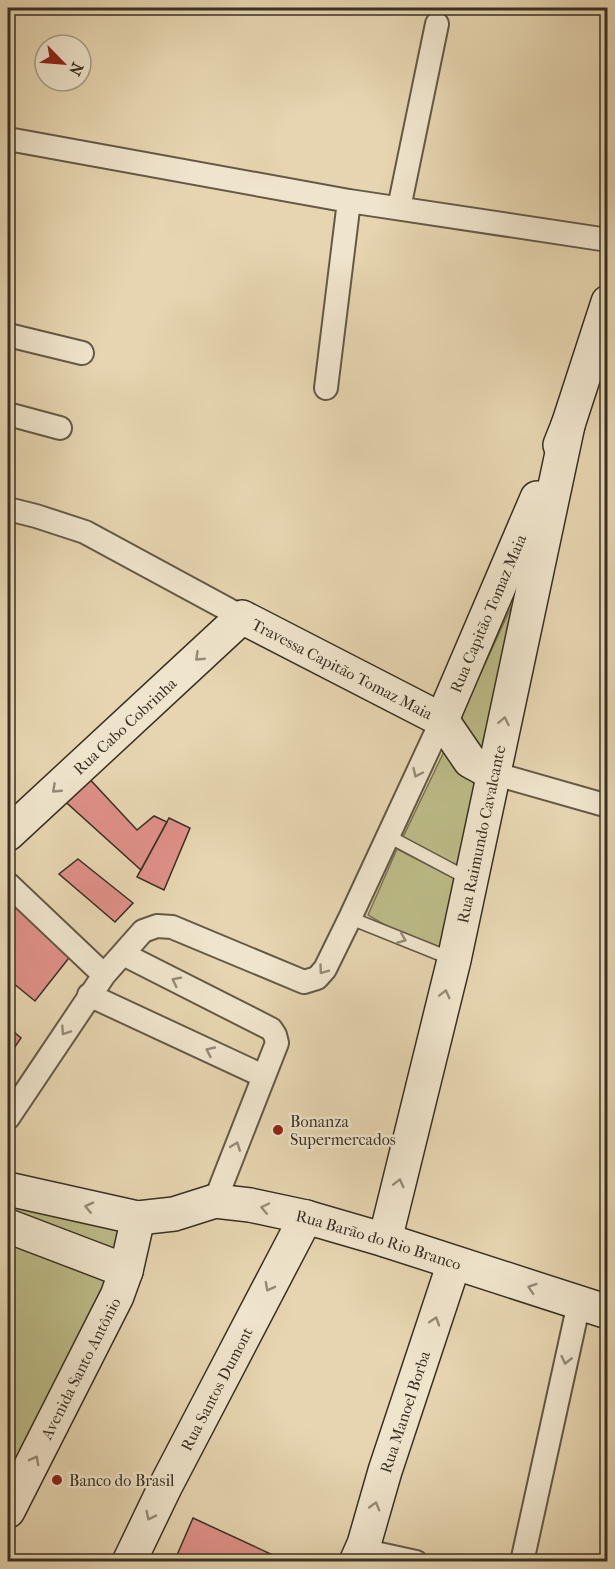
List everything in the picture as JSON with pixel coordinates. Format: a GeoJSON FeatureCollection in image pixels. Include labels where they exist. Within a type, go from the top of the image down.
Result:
{"type":"FeatureCollection","features":[{"type":"Feature","properties":{"kind":"street"},"geometry":{"type":"LineString","coordinates":[[399,208],[437,24]]}},
{"type":"Feature","properties":{"kind":"street"},"geometry":{"type":"LineString","coordinates":[[8,139],[349,201],[608,240]]}},
{"type":"Feature","properties":{"kind":"street"},"geometry":{"type":"LineString","coordinates":[[326,388],[349,201]]}},
{"type":"Feature","properties":{"kind":"street","name":"Rua Capitão Tomaz Maia"},"geometry":{"type":"LineString","coordinates":[[123,954],[143,931],[157,926],[172,927],[304,982],[317,978],[325,969],[442,720],[568,425],[608,302]]}},
{"type":"Feature","properties":{"kind":"street"},"geometry":{"type":"LineString","coordinates":[[8,335],[82,353]]}},
{"type":"Feature","properties":{"kind":"street"},"geometry":{"type":"LineString","coordinates":[[8,414],[60,428]]}},
{"type":"Feature","properties":{"kind":"street","name":"Rua Raimundo Cavalcante"},"geometry":{"type":"LineString","coordinates":[[385,1240],[454,960],[492,773],[568,425]]}},
{"type":"Feature","properties":{"kind":"street"},"geometry":{"type":"LineString","coordinates":[[8,509],[85,532],[242,617]]}},
{"type":"Feature","properties":{"kind":"street","name":"Travessa Capitão Tomaz Maia"},"geometry":{"type":"LineString","coordinates":[[242,617],[442,720]]}},
{"type":"Feature","properties":{"kind":"street","name":"Rua Cabo Cobrinha"},"geometry":{"type":"LineString","coordinates":[[8,834],[242,617]]}},
{"type":"Feature","properties":{"kind":"street"},"geometry":{"type":"LineString","coordinates":[[479,632],[520,648]]}},
{"type":"Feature","properties":{"kind":"street"},"geometry":{"type":"LineString","coordinates":[[442,720],[470,761],[492,773],[608,806]]}},
{"type":"Feature","properties":{"kind":"street"},"geometry":{"type":"LineString","coordinates":[[8,884],[104,975]]}},
{"type":"Feature","properties":{"kind":"street"},"geometry":{"type":"LineString","coordinates":[[8,1118],[89,995],[123,954],[271,1029],[275,1035],[277,1043],[215,1200]]}},
{"type":"Feature","properties":{"kind":"street"},"geometry":{"type":"LineString","coordinates":[[89,995],[263,1076]]}},
{"type":"Feature","properties":{"kind":"street"},"geometry":{"type":"LineString","coordinates":[[8,1189],[142,1218]]}},
{"type":"Feature","properties":{"kind":"street","name":"Rua Barão do Rio Branco"},"geometry":{"type":"LineString","coordinates":[[142,1218],[174,1214],[215,1200],[250,1205],[306,1217],[385,1240],[593,1308]]}},
{"type":"Feature","properties":{"kind":"street","name":"Rua Santos Dumont"},"geometry":{"type":"LineString","coordinates":[[129,1562],[165,1487],[306,1217]]}},
{"type":"Feature","properties":{"kind":"street","name":"Avenida Santo Antônio"},"geometry":{"type":"LineString","coordinates":[[8,1511],[117,1296],[142,1218]]}},
{"type":"Feature","properties":{"kind":"street"},"geometry":{"type":"LineString","coordinates":[[8,1226],[126,1271]]}},
{"type":"Feature","properties":{"kind":"street","name":"Rua Manoel Borba"},"geometry":{"type":"LineString","coordinates":[[358,1556],[454,1263]]}},
{"type":"Feature","properties":{"kind":"street"},"geometry":{"type":"LineString","coordinates":[[522,1562],[593,1308]]}},
{"type":"Feature","properties":{"kind":"street"},"geometry":{"type":"LineString","coordinates":[[358,1556],[416,1562]]}},
{"type":"Feature","properties":{"kind":"lane"},"geometry":{"type":"LineString","coordinates":[[388,836],[471,880]]}},
{"type":"Feature","properties":{"kind":"lane"},"geometry":{"type":"LineString","coordinates":[[350,918],[454,960]]}},
{"type":"Feature","properties":{"kind":"shaded area"},"geometry":{"type":"Polygon","coordinates":[[[512,605],[487,764],[466,754],[461,716],[512,605]]]}},
{"type":"Feature","properties":{"kind":"shaded area"},"geometry":{"type":"Polygon","coordinates":[[[451,737],[484,778],[467,871],[403,837],[451,737]]]}},
{"type":"Feature","properties":{"kind":"shaded area"},"geometry":{"type":"Polygon","coordinates":[[[397,849],[465,884],[449,951],[417,944],[368,915],[397,849]]]}},
{"type":"Feature","properties":{"kind":"shaded area"},"geometry":{"type":"Polygon","coordinates":[[[8,1206],[129,1224],[123,1262],[8,1218],[8,1206]]]}},
{"type":"Feature","properties":{"kind":"shaded area"},"geometry":{"type":"Polygon","coordinates":[[[8,1234],[121,1276],[8,1492],[8,1234]]]}},
{"type":"Feature","properties":{"kind":"building"},"geometry":{"type":"Polygon","coordinates":[[[84,773],[137,830],[154,816],[167,822],[141,870],[58,795],[84,773]]]}},
{"type":"Feature","properties":{"kind":"building"},"geometry":{"type":"Polygon","coordinates":[[[169,818],[190,828],[164,890],[137,877],[169,818]]]}},
{"type":"Feature","properties":{"kind":"building"},"geometry":{"type":"Polygon","coordinates":[[[78,859],[133,903],[115,922],[59,874],[78,859]]]}},
{"type":"Feature","properties":{"kind":"building"},"geometry":{"type":"Polygon","coordinates":[[[19,904],[72,954],[35,1001],[8,979],[8,917],[19,904]]]}},
{"type":"Feature","properties":{"kind":"building"},"geometry":{"type":"Polygon","coordinates":[[[8,1027],[21,1038],[8,1057],[8,1027]]]}},
{"type":"Feature","properties":{"kind":"building"},"geometry":{"type":"Polygon","coordinates":[[[193,1518],[288,1562],[174,1562],[193,1518]]]}},
{"type":"Feature","properties":{"kind":"place","name":"Bonanza Supermercados"},"geometry":{"type":"Point","coordinates":[278,1130]}},
{"type":"Feature","properties":{"kind":"place","name":"Banco do Brasil"},"geometry":{"type":"Point","coordinates":[57,1480]}}]}
